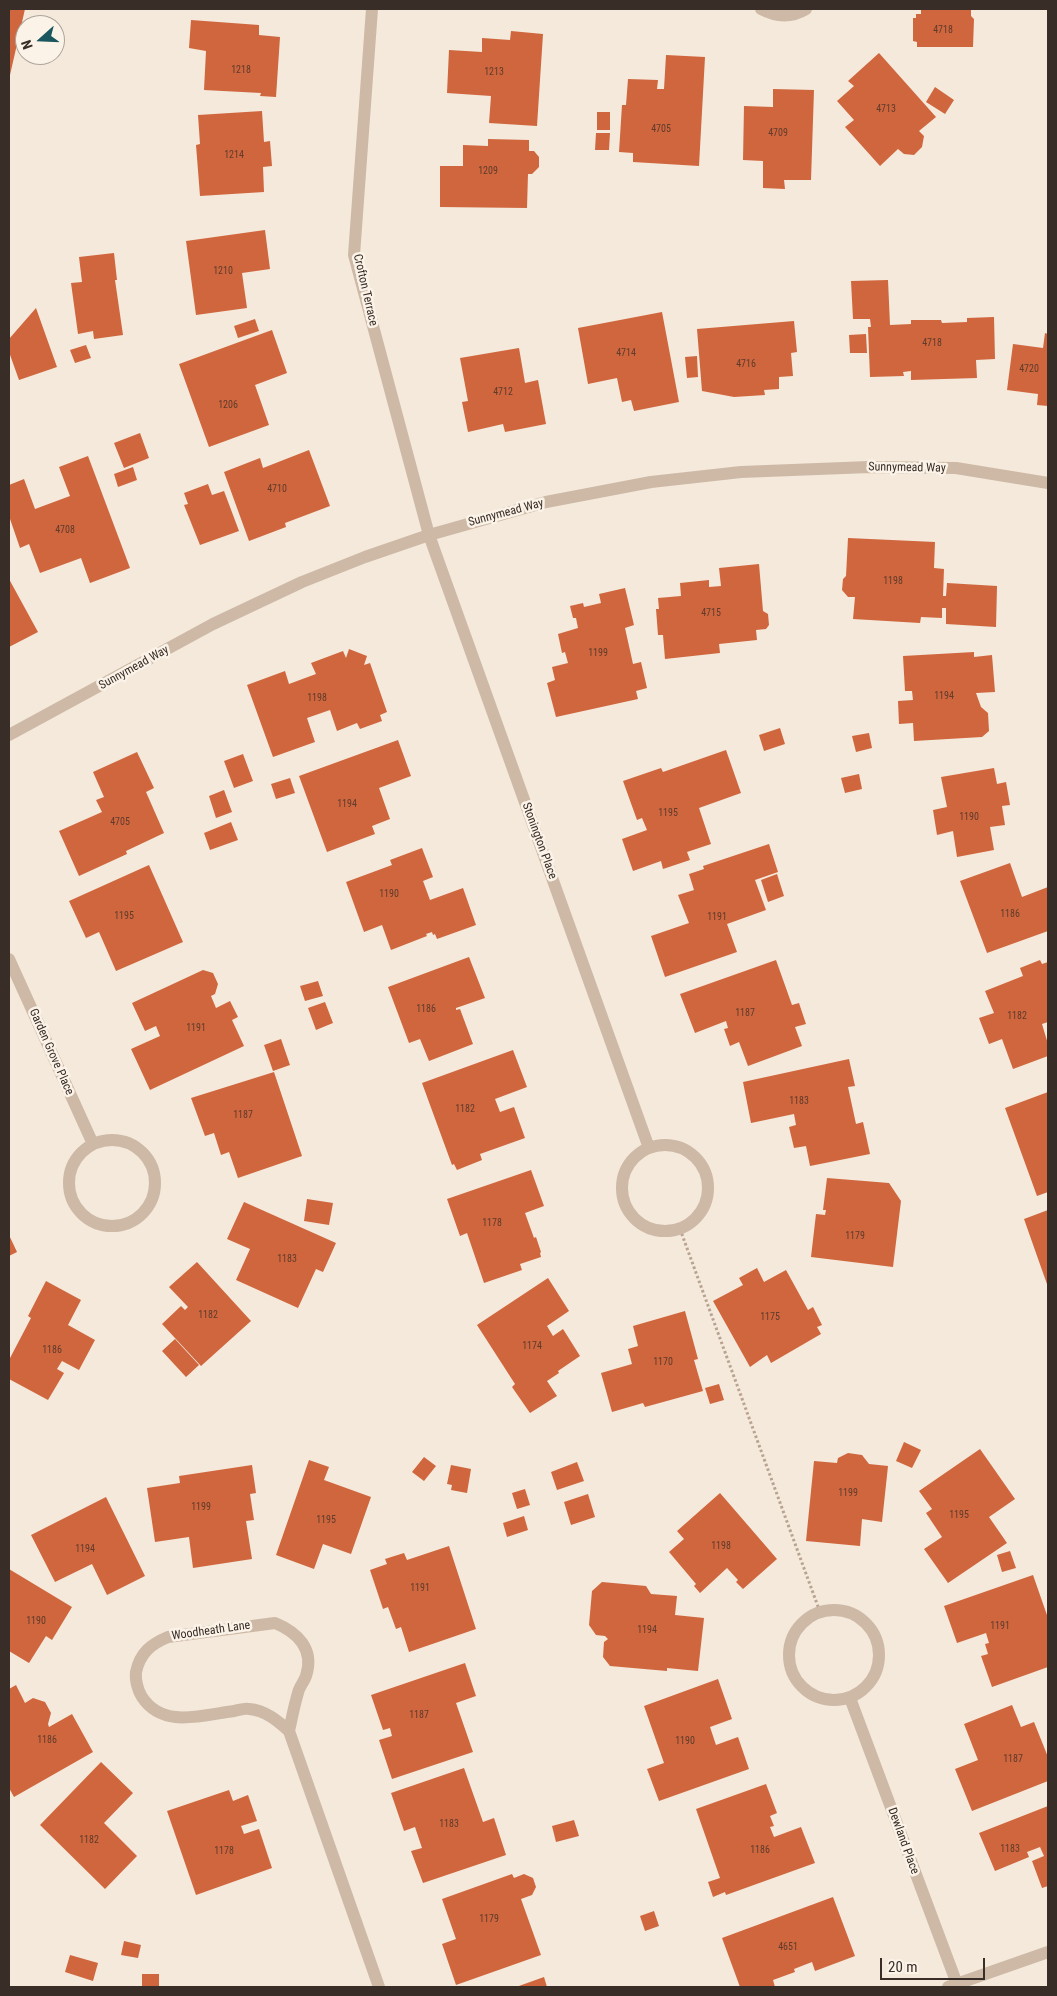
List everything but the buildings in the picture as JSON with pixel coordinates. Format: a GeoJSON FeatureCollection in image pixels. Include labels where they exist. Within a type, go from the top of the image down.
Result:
{"type":"FeatureCollection","features":[{"type":"Feature","properties":{"kind":"street","name":"Crofton Terrace"},"geometry":{"type":"LineString","coordinates":[[372,9],[354,255],[429,535]]}},
{"type":"Feature","properties":{"kind":"street"},"geometry":{"type":"LineString","coordinates":[[761,9],[771,14],[786,16],[800,13],[806,9]]}},
{"type":"Feature","properties":{"kind":"street","name":"Sunnymead Way"},"geometry":{"type":"LineString","coordinates":[[9,735],[222,620],[302,582],[365,557],[429,535],[546,502],[651,482],[741,472],[869,467],[956,468],[1048,483]]}},
{"type":"Feature","properties":{"kind":"street","name":"Stonington Place"},"geometry":{"type":"LineString","coordinates":[[429,535],[649,1148]]}},
{"type":"Feature","properties":{"kind":"street","name":"Garden Grove Place"},"geometry":{"type":"LineString","coordinates":[[9,959],[93,1144]]}},
{"type":"Feature","properties":{"kind":"street"},"geometry":{"type":"LineString","coordinates":[[106,1141],[126,1143],[143,1153],[151,1164],[154,1177],[154,1191],[150,1204],[142,1214],[131,1222],[116,1226],[102,1225],[88,1219],[77,1209],[71,1195],[69,1180],[73,1166],[81,1153],[93,1144],[106,1141]]}},
{"type":"Feature","properties":{"kind":"street"},"geometry":{"type":"LineString","coordinates":[[663,1145],[676,1146],[689,1152],[699,1161],[706,1173],[707,1200],[702,1212],[692,1222],[680,1229],[665,1232],[651,1229],[638,1222],[628,1210],[623,1197],[623,1182],[627,1168],[636,1156],[649,1148],[663,1145]]}},
{"type":"Feature","properties":{"kind":"street"},"geometry":{"type":"LineString","coordinates":[[836,1610],[851,1612],[864,1621],[874,1633],[879,1648],[879,1663],[874,1678],[864,1690],[850,1698],[822,1699],[809,1693],[798,1683],[791,1670],[789,1656],[791,1642],[797,1629],[807,1618],[820,1612],[836,1610]]}},
{"type":"Feature","properties":{"kind":"street","name":"Woodheath Lane"},"geometry":{"type":"LineString","coordinates":[[274,1623],[291,1630],[303,1642],[308,1659],[306,1676],[298,1691],[289,1731],[271,1716],[249,1709],[180,1718],[162,1716],[148,1706],[138,1692],[136,1674],[141,1657],[152,1644],[168,1637],[274,1623]]}},
{"type":"Feature","properties":{"kind":"street","name":"Dewland Place"},"geometry":{"type":"LineString","coordinates":[[850,1698],[952,1986]]}},
{"type":"Feature","properties":{"kind":"street"},"geometry":{"type":"LineString","coordinates":[[289,1731],[379,1987]]}},
{"type":"Feature","properties":{"kind":"street"},"geometry":{"type":"LineString","coordinates":[[952,1986],[1048,1952]]}},
{"type":"Feature","properties":{"kind":"path"},"geometry":{"type":"LineString","coordinates":[[680,1229],[820,1612]]}}]}
